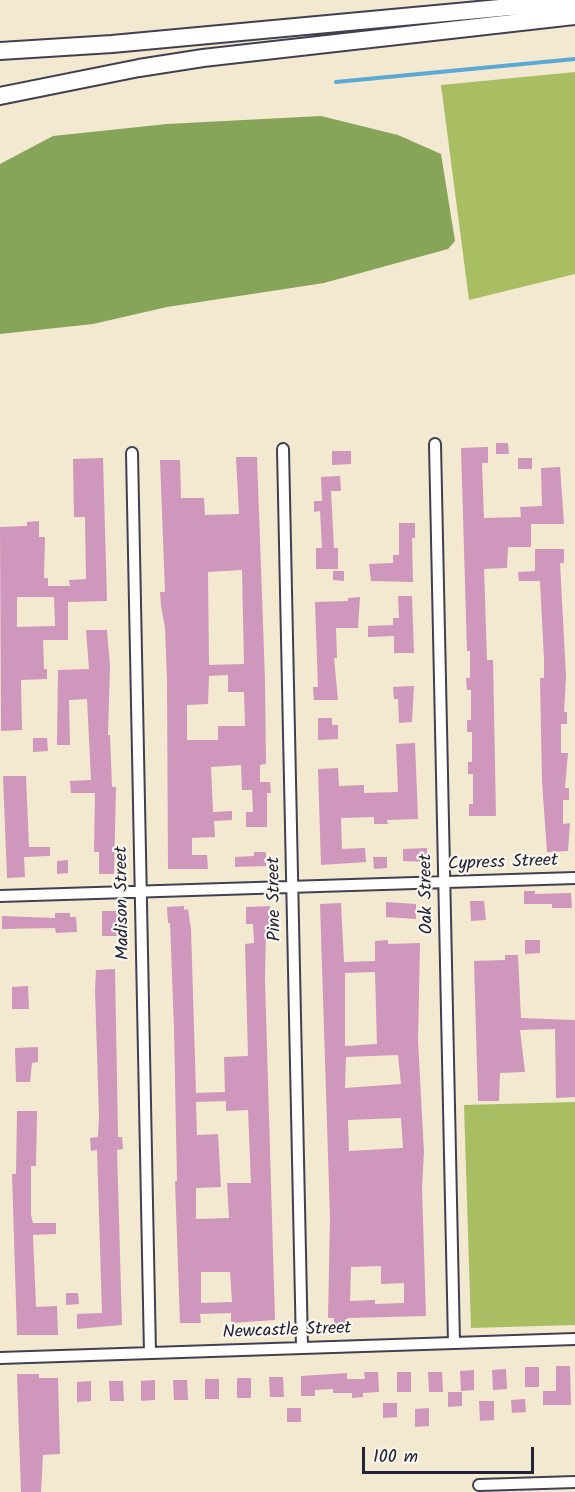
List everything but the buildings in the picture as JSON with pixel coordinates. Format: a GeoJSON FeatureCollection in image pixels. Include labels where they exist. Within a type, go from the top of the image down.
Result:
{"type":"FeatureCollection","features":[{"type":"Feature","properties":{"kind":"highway"},"geometry":{"type":"LineString","coordinates":[[0,51],[112,44],[575,1]]}},
{"type":"Feature","properties":{"kind":"highway"},"geometry":{"type":"LineString","coordinates":[[0,96],[128,70],[203,58],[575,15]]}},
{"type":"Feature","properties":{"kind":"street","name":"Oak Street"},"geometry":{"type":"LineString","coordinates":[[435,444],[454,1343]]}},
{"type":"Feature","properties":{"kind":"street","name":"Pine Street"},"geometry":{"type":"LineString","coordinates":[[283,449],[302,1348]]}},
{"type":"Feature","properties":{"kind":"street","name":"Madison Street"},"geometry":{"type":"LineString","coordinates":[[132,453],[150,1353]]}},
{"type":"Feature","properties":{"kind":"street","name":"Cypress Street"},"geometry":{"type":"LineString","coordinates":[[0,896],[575,878]]}},
{"type":"Feature","properties":{"kind":"street","name":"Newcastle Street"},"geometry":{"type":"LineString","coordinates":[[0,1358],[575,1339]]}},
{"type":"Feature","properties":{"kind":"street"},"geometry":{"type":"LineString","coordinates":[[479,1485],[575,1482]]}},
{"type":"Feature","properties":{"kind":"green space"},"geometry":{"type":"Polygon","coordinates":[[[575,72],[575,274],[469,300],[441,85],[575,72]]]}},
{"type":"Feature","properties":{"kind":"green space"},"geometry":{"type":"Polygon","coordinates":[[[321,116],[398,135],[441,154],[455,241],[448,249],[324,283],[167,307],[93,324],[0,334],[0,164],[53,136],[167,124],[321,116]]]}},
{"type":"Feature","properties":{"kind":"green space"},"geometry":{"type":"Polygon","coordinates":[[[575,1102],[575,1325],[471,1328],[464,1105],[575,1102]]]}},
{"type":"Feature","properties":{"kind":"waterway"},"geometry":{"type":"LineString","coordinates":[[336,82],[575,59]]}}]}
